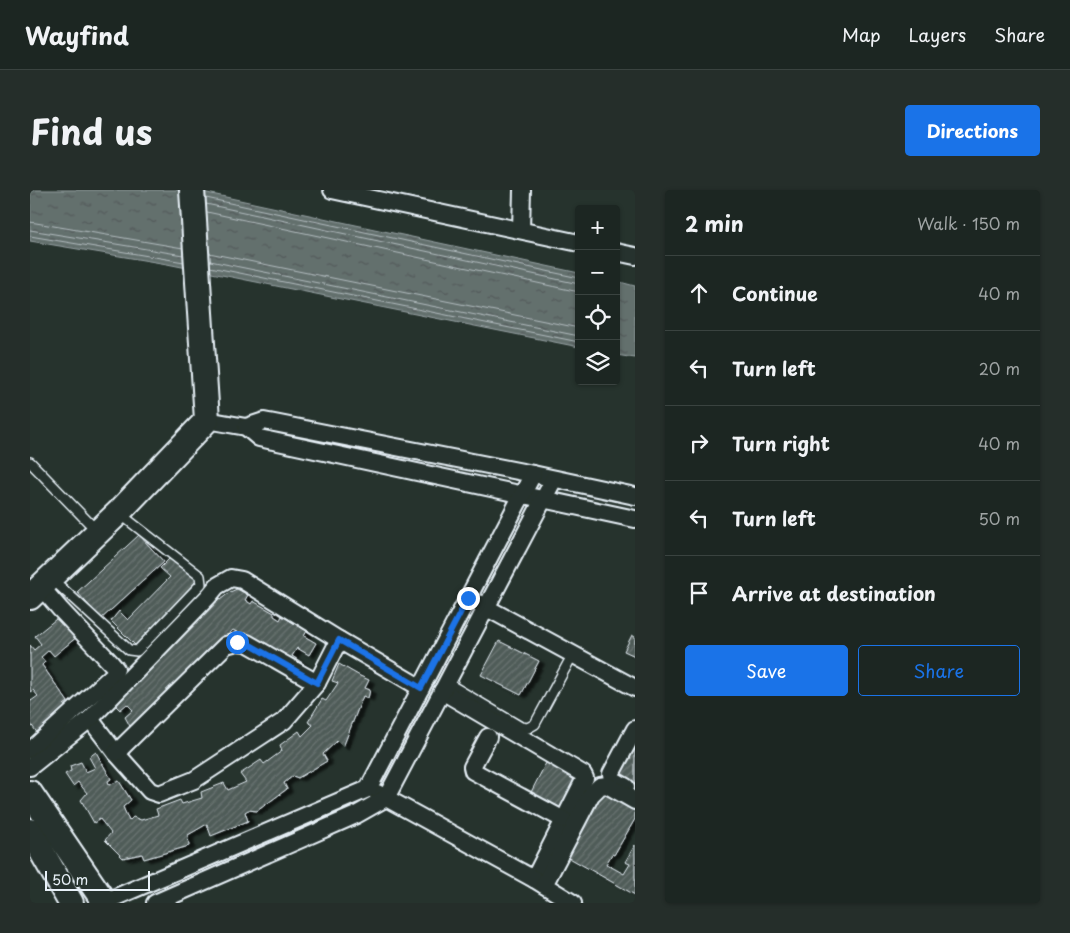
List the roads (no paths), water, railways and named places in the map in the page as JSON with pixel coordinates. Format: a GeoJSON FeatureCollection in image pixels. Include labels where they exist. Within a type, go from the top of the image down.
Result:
{"type":"FeatureCollection","features":[{"type":"Feature","properties":{"kind":"street"},"geometry":{"type":"LineString","coordinates":[[30,751],[114,674],[116,669],[40,587],[118,513],[207,420],[192,190]]}},
{"type":"Feature","properties":{"kind":"street"},"geometry":{"type":"LineString","coordinates":[[332,190],[575,242]]}},
{"type":"Feature","properties":{"kind":"street"},"geometry":{"type":"LineString","coordinates":[[520,230],[522,190]]}},
{"type":"Feature","properties":{"kind":"street"},"geometry":{"type":"LineString","coordinates":[[620,253],[635,256]]}},
{"type":"Feature","properties":{"kind":"street"},"geometry":{"type":"LineString","coordinates":[[207,420],[246,427],[264,421],[635,496]]}},
{"type":"Feature","properties":{"kind":"street"},"geometry":{"type":"LineString","coordinates":[[246,427],[259,438],[635,519]]}},
{"type":"Feature","properties":{"kind":"street"},"geometry":{"type":"LineString","coordinates":[[30,793],[104,903],[368,789],[533,474]]}},
{"type":"Feature","properties":{"kind":"street"},"geometry":{"type":"LineString","coordinates":[[155,903],[356,816],[386,798],[554,479]]}},
{"type":"Feature","properties":{"kind":"street"},"geometry":{"type":"LineString","coordinates":[[30,767],[90,719],[217,586],[231,578],[242,580],[421,688]]}},
{"type":"Feature","properties":{"kind":"street"},"geometry":{"type":"LineString","coordinates":[[468,598],[635,688]]}},
{"type":"Feature","properties":{"kind":"street"},"geometry":{"type":"LineString","coordinates":[[90,719],[116,753],[150,792],[159,794],[194,780],[284,721],[317,683],[339,640]]}},
{"type":"Feature","properties":{"kind":"street"},"geometry":{"type":"LineString","coordinates":[[116,753],[226,645],[237,642],[247,643],[317,683]]}},
{"type":"Feature","properties":{"kind":"street"},"geometry":{"type":"LineString","coordinates":[[444,687],[583,774],[585,778],[564,820],[539,882]]}},
{"type":"Feature","properties":{"kind":"street"},"geometry":{"type":"LineString","coordinates":[[635,729],[611,774],[612,779],[635,792]]}},
{"type":"Feature","properties":{"kind":"street"},"geometry":{"type":"LineString","coordinates":[[488,737],[472,767],[473,772],[564,820]]}},
{"type":"Feature","properties":{"kind":"street"},"geometry":{"type":"LineString","coordinates":[[539,882],[591,795],[600,786],[607,785],[635,801]]}},
{"type":"Feature","properties":{"kind":"street"},"geometry":{"type":"LineString","coordinates":[[368,789],[574,903]]}},
{"type":"Feature","properties":{"kind":"street"},"geometry":{"type":"LineString","coordinates":[[30,831],[71,903]]}},
{"type":"Feature","properties":{"kind":"lane"},"geometry":{"type":"LineString","coordinates":[[30,462],[98,532]]}},
{"type":"Feature","properties":{"kind":"lane"},"geometry":{"type":"LineString","coordinates":[[40,587],[129,650],[137,651],[201,584],[200,576],[118,513]]}},
{"type":"Feature","properties":{"kind":"lane"},"geometry":{"type":"LineString","coordinates":[[444,687],[521,728],[528,728],[534,724],[573,654]]}},
{"type":"Feature","properties":{"kind":"water"},"geometry":{"type":"Polygon","coordinates":[[[30,190],[193,190],[575,272],[575,346],[167,264],[30,241],[30,190]]]}},
{"type":"Feature","properties":{"kind":"water"},"geometry":{"type":"Polygon","coordinates":[[[620,282],[635,286],[635,358],[620,356],[620,282]]]}}]}
